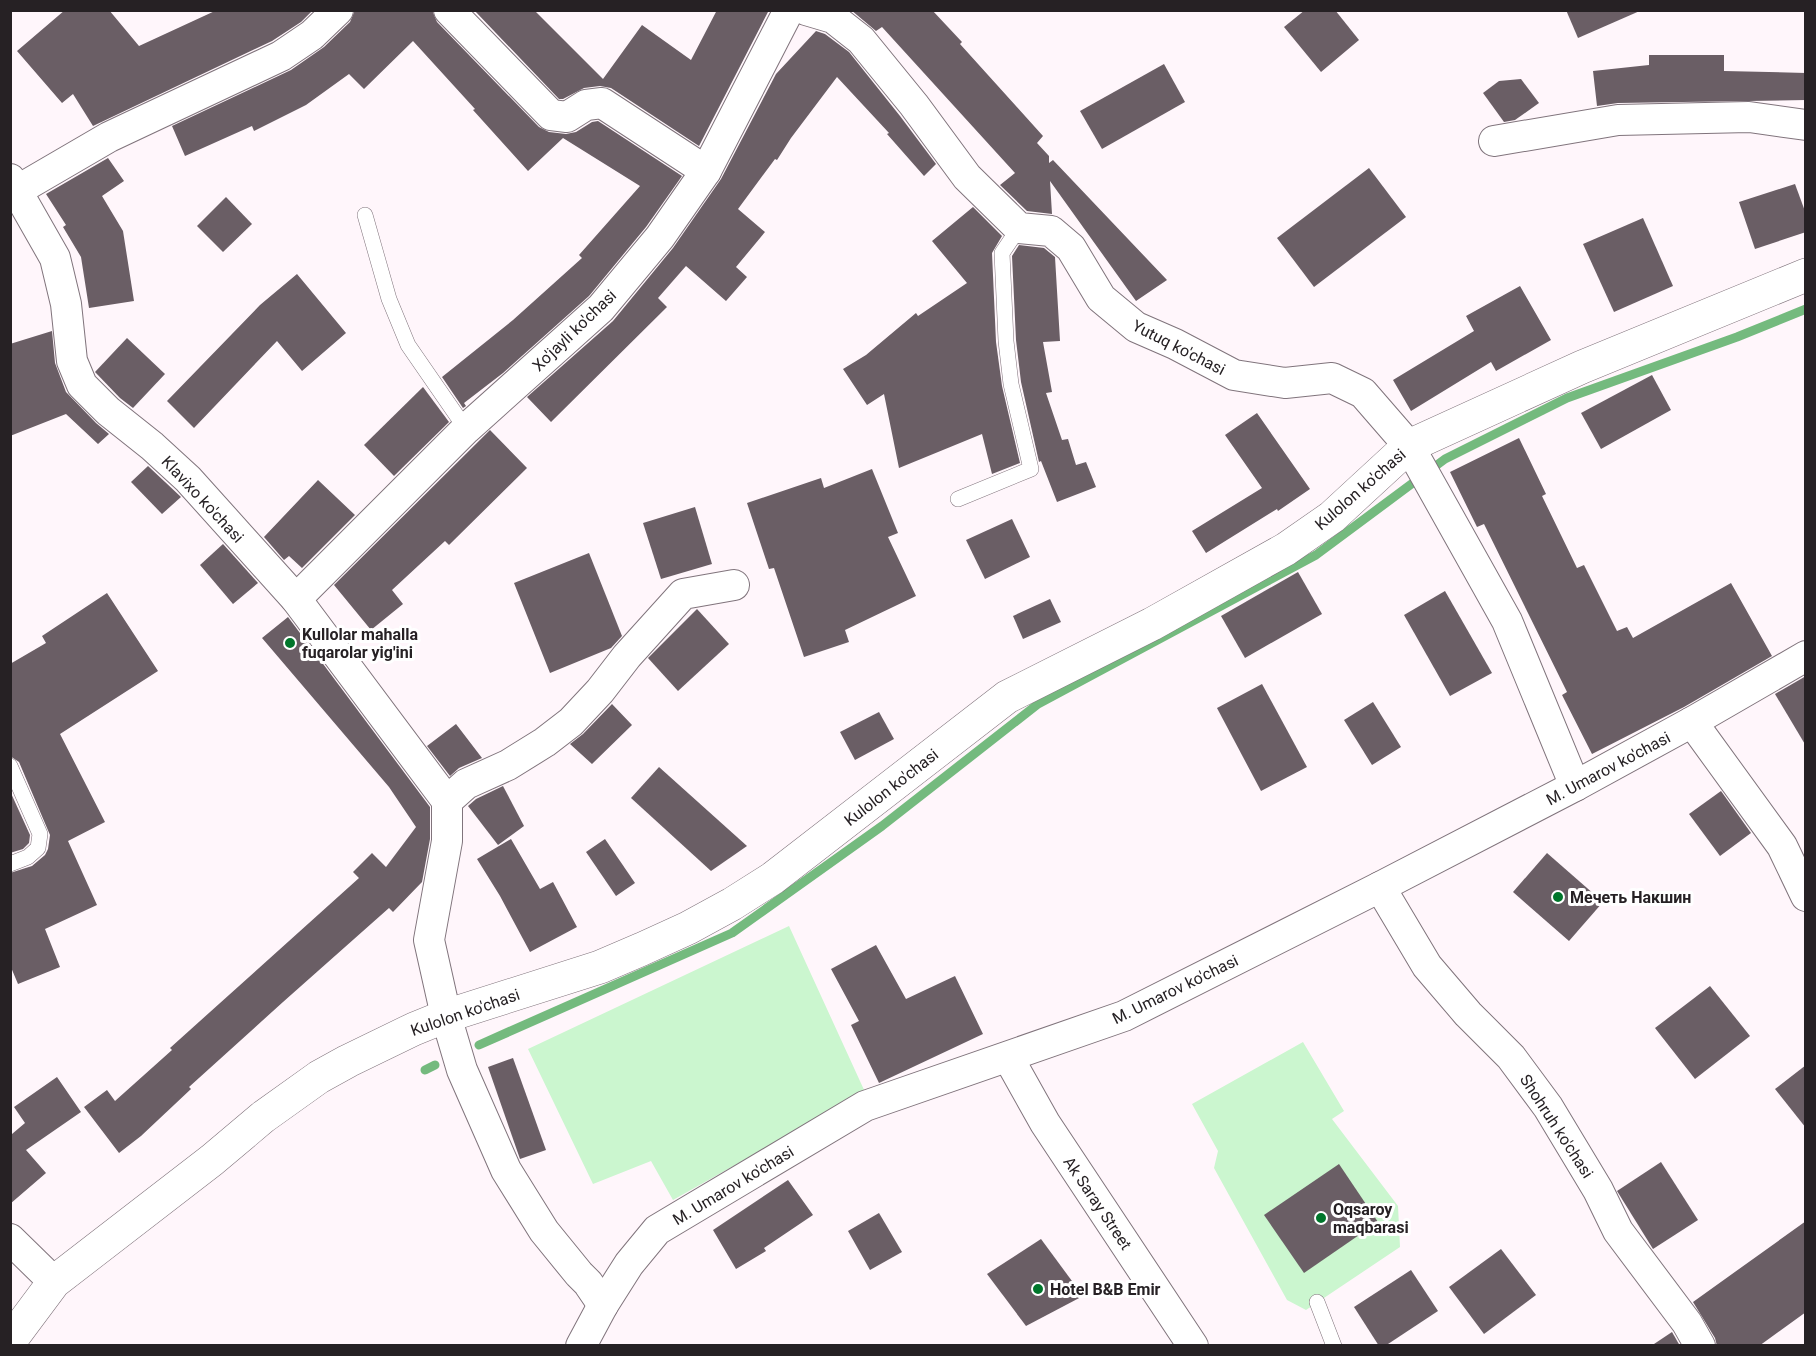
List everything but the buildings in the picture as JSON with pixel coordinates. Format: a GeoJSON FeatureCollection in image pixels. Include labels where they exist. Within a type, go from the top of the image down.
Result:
{"type":"FeatureCollection","features":[{"type":"Feature","properties":{"kind":"main road","name":"Kulolon ko'chasi"},"geometry":{"type":"LineString","coordinates":[[10,1341],[54,1282],[212,1160],[290,1096],[348,1061],[446,1016],[600,967],[688,928],[773,878],[1007,697],[1152,624],[1286,549],[1332,517],[1582,367],[1806,275]]}},
{"type":"Feature","properties":{"kind":"street"},"geometry":{"type":"LineString","coordinates":[[14,185],[109,137],[281,56],[312,35],[338,10]]}},
{"type":"Feature","properties":{"kind":"street"},"geometry":{"type":"LineString","coordinates":[[449,10],[551,115],[567,117],[586,105],[602,103],[706,171]]}},
{"type":"Feature","properties":{"kind":"street","name":"Xo'jayli ko'chasi"},"geometry":{"type":"LineString","coordinates":[[296,599],[466,429],[601,308],[660,237],[706,171],[789,10]]}},
{"type":"Feature","properties":{"kind":"street"},"geometry":{"type":"LineString","coordinates":[[807,10],[833,18],[861,40],[914,105],[967,177],[1018,228]]}},
{"type":"Feature","properties":{"kind":"street"},"geometry":{"type":"LineString","coordinates":[[1494,141],[1618,120],[1749,117],[1806,125]]}},
{"type":"Feature","properties":{"kind":"street","name":"Klavixo ko'chasi"},"geometry":{"type":"LineString","coordinates":[[14,185],[55,258],[66,304],[72,361],[82,386],[188,479],[296,599],[447,801]]}},
{"type":"Feature","properties":{"kind":"street","name":"Yutuq ko'chasi"},"geometry":{"type":"LineString","coordinates":[[1018,228],[1051,231],[1071,248],[1101,298],[1136,327],[1175,344],[1234,375],[1285,383],[1332,378],[1363,393],[1420,464],[1507,621],[1575,786]]}},
{"type":"Feature","properties":{"kind":"street"},"geometry":{"type":"LineString","coordinates":[[603,1305],[588,1283],[544,1231],[506,1170],[462,1070],[446,1016],[429,940],[447,841],[447,801],[466,784],[508,765],[546,742],[571,722],[683,594],[734,585]]}},
{"type":"Feature","properties":{"kind":"street","name":"M. Umarov ko'chasi"},"geometry":{"type":"LineString","coordinates":[[581,1346],[629,1264],[657,1230],[865,1106],[1124,1016],[1575,786],[1806,656]]}},
{"type":"Feature","properties":{"kind":"street"},"geometry":{"type":"LineString","coordinates":[[1692,722],[1782,846],[1806,896]]}},
{"type":"Feature","properties":{"kind":"street","name":"Shohruh ko'chasi"},"geometry":{"type":"LineString","coordinates":[[1380,887],[1427,966],[1468,1014],[1511,1057],[1548,1107],[1598,1191],[1618,1231],[1687,1323],[1700,1346]]}},
{"type":"Feature","properties":{"kind":"street","name":"Ak Saray Street"},"geometry":{"type":"LineString","coordinates":[[1008,1057],[1045,1123],[1193,1346]]}},
{"type":"Feature","properties":{"kind":"street"},"geometry":{"type":"LineString","coordinates":[[10,1239],[54,1282]]}},
{"type":"Feature","properties":{"kind":"lane"},"geometry":{"type":"LineString","coordinates":[[364,215],[389,299],[408,345],[466,429]]}},
{"type":"Feature","properties":{"kind":"lane"},"geometry":{"type":"LineString","coordinates":[[958,500],[1031,469],[1011,384],[1006,341],[1002,253],[1018,228]]}},
{"type":"Feature","properties":{"kind":"lane"},"geometry":{"type":"LineString","coordinates":[[10,766],[40,834],[38,848],[28,857],[10,864]]}},
{"type":"Feature","properties":{"kind":"lane"},"geometry":{"type":"LineString","coordinates":[[1317,1302],[1334,1346]]}},
{"type":"Feature","properties":{"kind":"green space"},"geometry":{"type":"Polygon","coordinates":[[[789,926],[865,1092],[673,1200],[651,1161],[593,1184],[528,1049],[789,926]]]}},
{"type":"Feature","properties":{"kind":"green space"},"geometry":{"type":"Polygon","coordinates":[[[1303,1042],[1344,1111],[1332,1119],[1398,1206],[1400,1247],[1306,1310],[1287,1300],[1214,1168],[1218,1151],[1192,1104],[1303,1042]]]}},
{"type":"Feature","properties":{"kind":"waterway"},"geometry":{"type":"LineString","coordinates":[[479,1045],[732,933],[882,826],[1038,704],[1316,555],[1445,459],[1567,398],[1737,337],[1806,309]]}},
{"type":"Feature","properties":{"kind":"waterway"},"geometry":{"type":"LineString","coordinates":[[425,1070],[435,1065]]}},
{"type":"Feature","properties":{"kind":"place","name":"Kullolar mahalla fuqarolar yig'ini"},"geometry":{"type":"Point","coordinates":[290,643]}},
{"type":"Feature","properties":{"kind":"place","name":"Мечеть Накшин"},"geometry":{"type":"Point","coordinates":[1558,897]}},
{"type":"Feature","properties":{"kind":"place","name":"Oqsaroy maqbarasi"},"geometry":{"type":"Point","coordinates":[1321,1218]}},
{"type":"Feature","properties":{"kind":"place","name":"Hotel B&B Emir"},"geometry":{"type":"Point","coordinates":[1038,1289]}}]}
